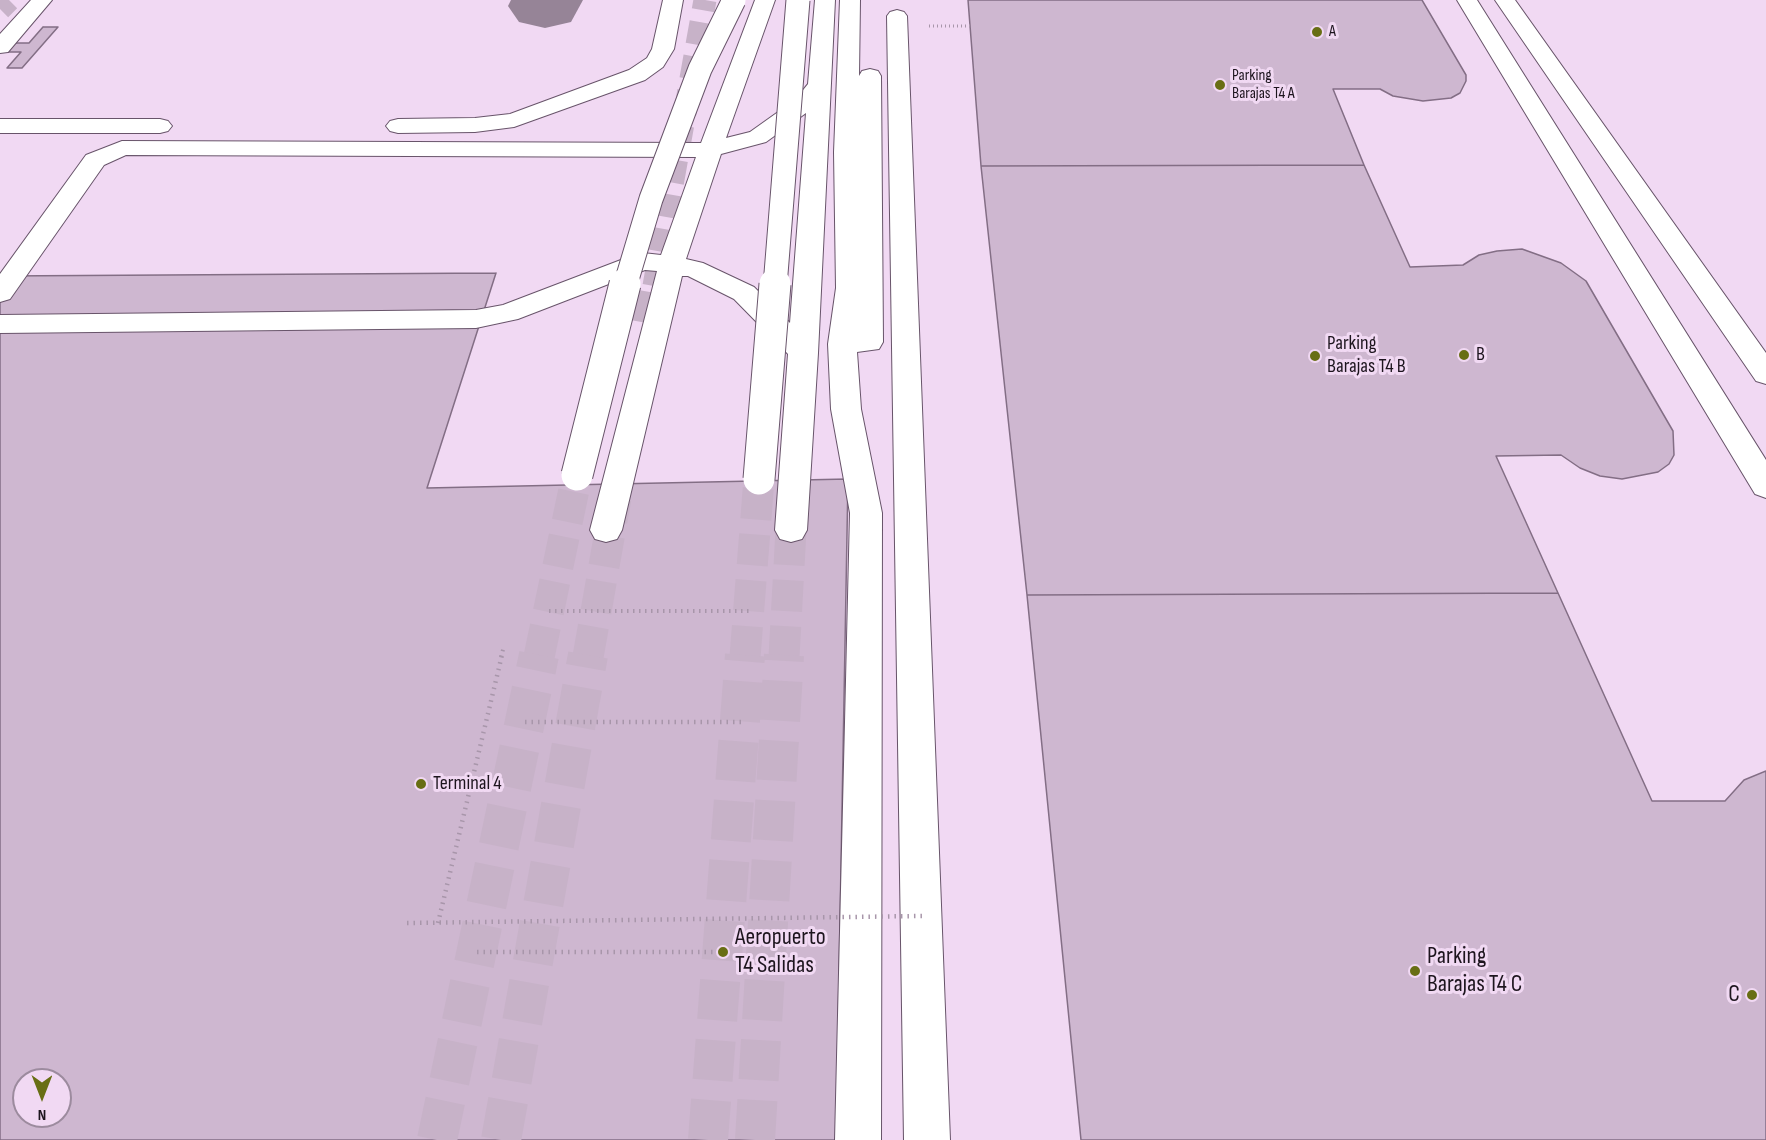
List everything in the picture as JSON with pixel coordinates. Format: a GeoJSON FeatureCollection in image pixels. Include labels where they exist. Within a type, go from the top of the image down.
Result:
{"type":"FeatureCollection","features":[{"type":"Feature","properties":{"kind":"street"},"geometry":{"type":"LineString","coordinates":[[0,47],[42,0]]}},
{"type":"Feature","properties":{"kind":"street"},"geometry":{"type":"LineString","coordinates":[[371,126],[475,125],[514,120],[637,75],[655,62],[663,49],[673,0]]}},
{"type":"Feature","properties":{"kind":"street"},"geometry":{"type":"LineString","coordinates":[[577,476],[616,311],[651,199],[700,69],[734,0]]}},
{"type":"Feature","properties":{"kind":"street"},"geometry":{"type":"LineString","coordinates":[[606,530],[672,265],[708,150],[765,0]]}},
{"type":"Feature","properties":{"kind":"street"},"geometry":{"type":"LineString","coordinates":[[759,479],[798,0]]}},
{"type":"Feature","properties":{"kind":"street"},"geometry":{"type":"LineString","coordinates":[[791,530],[825,0]]}},
{"type":"Feature","properties":{"kind":"street"},"geometry":{"type":"LineString","coordinates":[[850,0],[846,152],[849,288],[856,343]]}},
{"type":"Feature","properties":{"kind":"street"},"geometry":{"type":"LineString","coordinates":[[1467,0],[1766,486]]}},
{"type":"Feature","properties":{"kind":"street"},"geometry":{"type":"LineString","coordinates":[[1505,0],[1766,374]]}},
{"type":"Feature","properties":{"kind":"street"},"geometry":{"type":"LineString","coordinates":[[858,1140],[866,513],[846,409],[856,343],[884,8]]}},
{"type":"Feature","properties":{"kind":"street"},"geometry":{"type":"LineString","coordinates":[[884,8],[922,916],[927,1140]]}},
{"type":"Feature","properties":{"kind":"street"},"geometry":{"type":"LineString","coordinates":[[0,293],[95,160],[122,148],[708,150],[758,137],[803,105],[821,83]]}},
{"type":"Feature","properties":{"kind":"street"},"geometry":{"type":"LineString","coordinates":[[0,126],[179,126]]}},
{"type":"Feature","properties":{"kind":"street"},"geometry":{"type":"LineString","coordinates":[[0,324],[476,319],[508,313],[643,261],[694,269],[744,293],[804,353]]}},
{"type":"Feature","properties":{"kind":"path"},"geometry":{"type":"LineString","coordinates":[[944,26],[970,26]]}},
{"type":"Feature","properties":{"kind":"path"},"geometry":{"type":"LineString","coordinates":[[549,611],[749,611]]}},
{"type":"Feature","properties":{"kind":"path"},"geometry":{"type":"LineString","coordinates":[[438,922],[504,646]]}},
{"type":"Feature","properties":{"kind":"path"},"geometry":{"type":"LineString","coordinates":[[525,722],[741,722]]}},
{"type":"Feature","properties":{"kind":"path"},"geometry":{"type":"LineString","coordinates":[[407,922],[922,916]]}},
{"type":"Feature","properties":{"kind":"path"},"geometry":{"type":"LineString","coordinates":[[477,952],[723,952]]}},
{"type":"Feature","properties":{"kind":"building","name":"Parking Barajas T4 A"},"geometry":{"type":"Polygon","coordinates":[[[968,0],[1422,0],[1466,75],[1466,81],[1460,93],[1451,98],[1423,101],[1393,96],[1380,89],[1333,89],[1364,165],[981,166],[968,0]]]}},
{"type":"Feature","properties":{"kind":"building"},"geometry":{"type":"Polygon","coordinates":[[[43,27],[58,27],[22,68],[7,68],[21,52],[0,52],[0,43],[29,43],[43,27]]]}},
{"type":"Feature","properties":{"kind":"building","name":"Parking Barajas T4 B"},"geometry":{"type":"Polygon","coordinates":[[[1364,165],[1410,267],[1463,265],[1479,255],[1522,249],[1561,263],[1586,281],[1673,431],[1674,455],[1669,464],[1658,472],[1622,479],[1600,476],[1580,468],[1561,455],[1496,456],[1558,593],[1027,595],[981,166],[1364,165]]]}},
{"type":"Feature","properties":{"kind":"building","name":"Terminal 4"},"geometry":{"type":"Polygon","coordinates":[[[496,273],[427,488],[848,479],[836,1140],[0,1140],[0,276],[496,273]]]}},
{"type":"Feature","properties":{"kind":"building","name":"Parking Barajas T4 C"},"geometry":{"type":"Polygon","coordinates":[[[1558,593],[1652,801],[1725,801],[1744,780],[1766,771],[1766,1140],[1081,1140],[1027,595],[1558,593]]]}},
{"type":"Feature","properties":{"kind":"taxiway"},"geometry":{"type":"LineString","coordinates":[[545,6],[547,0]]}},
{"type":"Feature","properties":{"kind":"tunnel"},"geometry":{"type":"LineString","coordinates":[[0,9],[9,0]]}},
{"type":"Feature","properties":{"kind":"tunnel"},"geometry":{"type":"LineString","coordinates":[[654,286],[705,0]]}},
{"type":"Feature","properties":{"kind":"tunnel"},"geometry":{"type":"LineString","coordinates":[[647,323],[654,284]]}},
{"type":"Feature","properties":{"kind":"tunnel"},"geometry":{"type":"LineString","coordinates":[[539,657],[577,475]]}},
{"type":"Feature","properties":{"kind":"tunnel"},"geometry":{"type":"LineString","coordinates":[[745,657],[759,479]]}},
{"type":"Feature","properties":{"kind":"tunnel"},"geometry":{"type":"LineString","coordinates":[[588,657],[616,498]]}},
{"type":"Feature","properties":{"kind":"tunnel"},"geometry":{"type":"LineString","coordinates":[[784,657],[791,530]]}},
{"type":"Feature","properties":{"kind":"tunnel"},"geometry":{"type":"LineString","coordinates":[[437,1140],[539,655]]}},
{"type":"Feature","properties":{"kind":"tunnel"},"geometry":{"type":"LineString","coordinates":[[501,1140],[588,655]]}},
{"type":"Feature","properties":{"kind":"tunnel"},"geometry":{"type":"LineString","coordinates":[[708,1140],[745,655]]}},
{"type":"Feature","properties":{"kind":"tunnel"},"geometry":{"type":"LineString","coordinates":[[755,1140],[784,655]]}},
{"type":"Feature","properties":{"kind":"place","name":"A"},"geometry":{"type":"Point","coordinates":[1317,32]}},
{"type":"Feature","properties":{"kind":"place","name":"Parking Barajas T4 A"},"geometry":{"type":"Point","coordinates":[1220,85]}},
{"type":"Feature","properties":{"kind":"place","name":"B"},"geometry":{"type":"Point","coordinates":[1464,355]}},
{"type":"Feature","properties":{"kind":"place","name":"Parking Barajas T4 B"},"geometry":{"type":"Point","coordinates":[1315,356]}},
{"type":"Feature","properties":{"kind":"place","name":"Terminal 4"},"geometry":{"type":"Point","coordinates":[421,784]}},
{"type":"Feature","properties":{"kind":"place","name":"Aeropuerto T4 Salidas"},"geometry":{"type":"Point","coordinates":[723,952]}},
{"type":"Feature","properties":{"kind":"place","name":"Parking Barajas T4 C"},"geometry":{"type":"Point","coordinates":[1415,971]}},
{"type":"Feature","properties":{"kind":"place","name":"C"},"geometry":{"type":"Point","coordinates":[1752,995]}}]}
